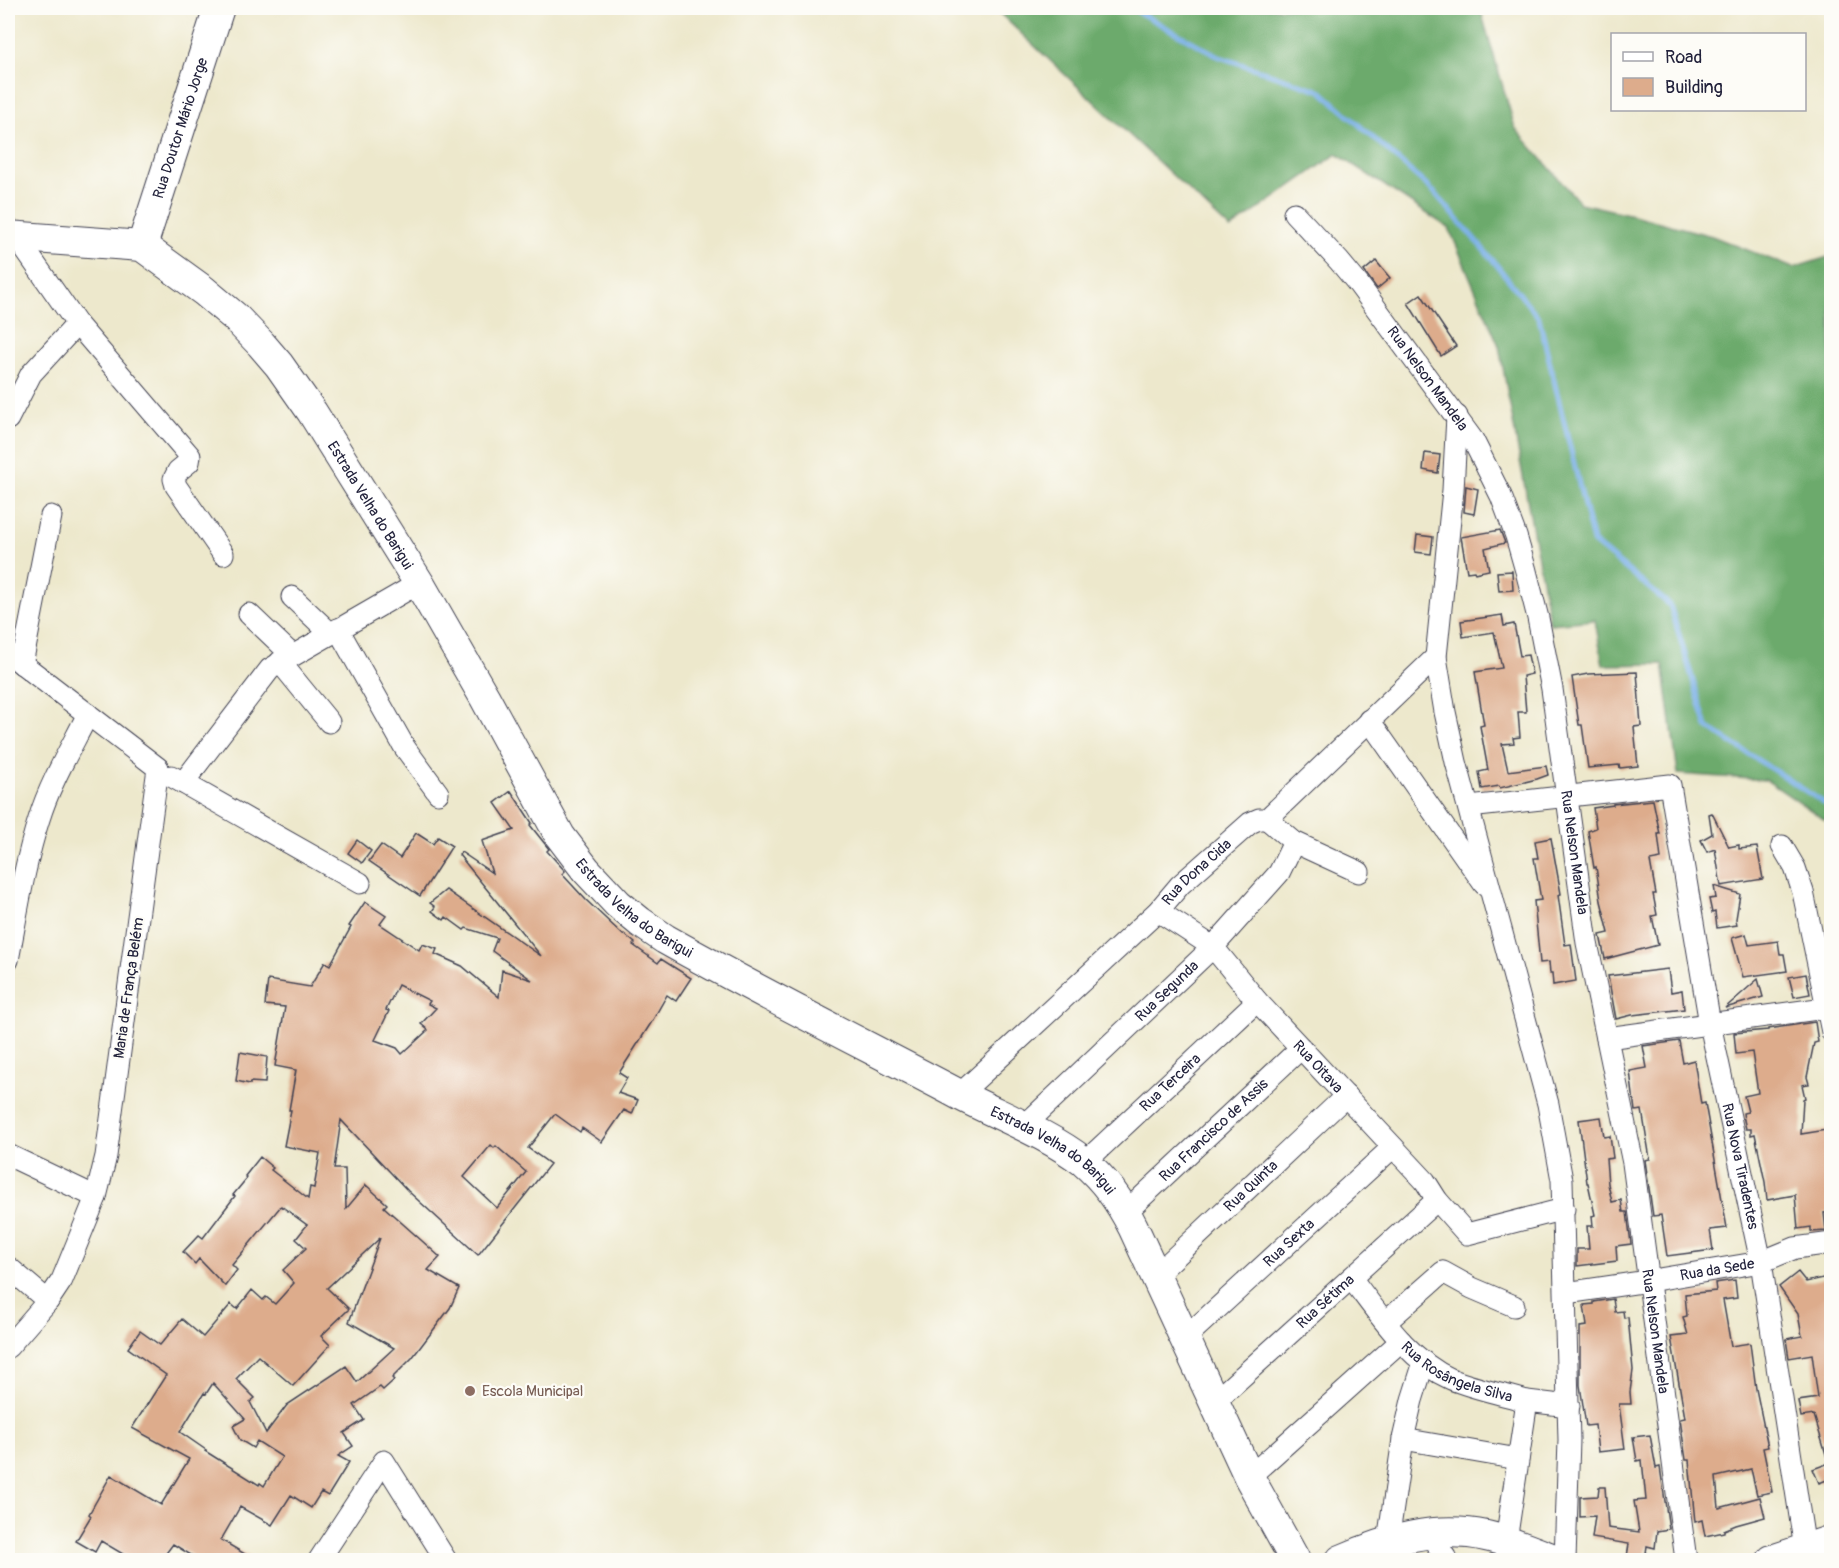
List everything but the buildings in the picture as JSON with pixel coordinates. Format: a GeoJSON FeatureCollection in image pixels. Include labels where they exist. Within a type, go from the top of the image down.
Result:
{"type":"FeatureCollection","features":[{"type":"Feature","properties":{"kind":"street","name":"Rua Doutor Mário Jorge"},"geometry":{"type":"LineString","coordinates":[[142,246],[219,8]]}},
{"type":"Feature","properties":{"kind":"street","name":"Rua Nelson Mandela"},"geometry":{"type":"LineString","coordinates":[[1294,213],[1359,285],[1457,416],[1485,462],[1501,496],[1527,571],[1550,680],[1587,943],[1633,1163],[1686,1560]]}},
{"type":"Feature","properties":{"kind":"street"},"geometry":{"type":"LineString","coordinates":[[12,237],[142,246]]}},
{"type":"Feature","properties":{"kind":"street"},"geometry":{"type":"LineString","coordinates":[[12,237],[77,324],[190,456],[189,462],[178,471],[174,479],[176,486],[223,554]]}},
{"type":"Feature","properties":{"kind":"street","name":"Estrada Velha do Barigui"},"geometry":{"type":"LineString","coordinates":[[142,246],[204,291],[235,317],[279,365],[312,412],[419,583],[560,836],[586,870],[618,904],[665,939],[959,1095],[1047,1138],[1098,1175],[1126,1212],[1249,1477],[1295,1560]]}},
{"type":"Feature","properties":{"kind":"street"},"geometry":{"type":"LineString","coordinates":[[8,419],[31,374],[77,324]]}},
{"type":"Feature","properties":{"kind":"street"},"geometry":{"type":"LineString","coordinates":[[1457,416],[1453,490],[1436,657],[1445,712],[1555,1136],[1562,1180],[1569,1406],[1565,1560]]}},
{"type":"Feature","properties":{"kind":"street"},"geometry":{"type":"LineString","coordinates":[[51,516],[15,658],[158,768],[360,883]]}},
{"type":"Feature","properties":{"kind":"street"},"geometry":{"type":"LineString","coordinates":[[183,783],[270,669],[419,583]]}},
{"type":"Feature","properties":{"kind":"street"},"geometry":{"type":"LineString","coordinates":[[292,597],[334,631],[405,748],[438,793]]}},
{"type":"Feature","properties":{"kind":"street"},"geometry":{"type":"LineString","coordinates":[[249,614],[286,658],[329,722]]}},
{"type":"Feature","properties":{"kind":"street","name":"Rua Dona Cida"},"geometry":{"type":"LineString","coordinates":[[959,1095],[1158,911],[1180,885],[1250,823],[1259,819],[1267,819],[1436,657]]}},
{"type":"Feature","properties":{"kind":"street"},"geometry":{"type":"LineString","coordinates":[[8,960],[39,818],[88,714]]}},
{"type":"Feature","properties":{"kind":"street"},"geometry":{"type":"LineString","coordinates":[[1369,720],[1493,897]]}},
{"type":"Feature","properties":{"kind":"street","name":"Maria de França Belém"},"geometry":{"type":"LineString","coordinates":[[8,1347],[48,1301],[62,1280],[96,1197],[106,1156],[158,768]]}},
{"type":"Feature","properties":{"kind":"street","name":"Rua Nova Tiradentes"},"geometry":{"type":"LineString","coordinates":[[1566,795],[1670,785],[1710,1024],[1818,1545]]}},
{"type":"Feature","properties":{"kind":"street"},"geometry":{"type":"LineString","coordinates":[[1469,807],[1566,795]]}},
{"type":"Feature","properties":{"kind":"street"},"geometry":{"type":"LineString","coordinates":[[1267,819],[1294,842],[1359,872]]}},
{"type":"Feature","properties":{"kind":"street","name":"Rua Segunda"},"geometry":{"type":"LineString","coordinates":[[1023,1127],[1213,947],[1279,873],[1294,842]]}},
{"type":"Feature","properties":{"kind":"street"},"geometry":{"type":"LineString","coordinates":[[1782,846],[1795,868],[1803,892],[1829,1008],[1832,1032]]}},
{"type":"Feature","properties":{"kind":"street","name":"Rua Oitava"},"geometry":{"type":"LineString","coordinates":[[1158,911],[1213,947],[1257,1001],[1425,1181],[1437,1200],[1467,1234],[1564,1209]]}},
{"type":"Feature","properties":{"kind":"street","name":"Rua Terceira"},"geometry":{"type":"LineString","coordinates":[[1084,1163],[1257,1001]]}},
{"type":"Feature","properties":{"kind":"street"},"geometry":{"type":"LineString","coordinates":[[1607,1038],[1829,1008]]}},
{"type":"Feature","properties":{"kind":"street","name":"Rua Francisco de Assis"},"geometry":{"type":"LineString","coordinates":[[1126,1212],[1301,1048]]}},
{"type":"Feature","properties":{"kind":"street","name":"Rua Quinta"},"geometry":{"type":"LineString","coordinates":[[1156,1275],[1346,1096]]}},
{"type":"Feature","properties":{"kind":"street","name":"Rua Sexta"},"geometry":{"type":"LineString","coordinates":[[1185,1338],[1393,1147]]}},
{"type":"Feature","properties":{"kind":"street"},"geometry":{"type":"LineString","coordinates":[[8,1155],[96,1197]]}},
{"type":"Feature","properties":{"kind":"street","name":"Rua Sétima"},"geometry":{"type":"LineString","coordinates":[[1214,1402],[1437,1200]]}},
{"type":"Feature","properties":{"kind":"street","name":"Rua da Sede"},"geometry":{"type":"LineString","coordinates":[[1566,1293],[1761,1262],[1795,1248],[1832,1243]]}},
{"type":"Feature","properties":{"kind":"street"},"geometry":{"type":"LineString","coordinates":[[8,1267],[48,1301]]}},
{"type":"Feature","properties":{"kind":"street"},"geometry":{"type":"LineString","coordinates":[[1386,1322],[1443,1272],[1472,1288],[1514,1306]]}},
{"type":"Feature","properties":{"kind":"street","name":"Rua Rosângela Silva"},"geometry":{"type":"LineString","coordinates":[[1351,1278],[1401,1341],[1424,1362],[1450,1378],[1527,1401],[1506,1541]]}},
{"type":"Feature","properties":{"kind":"street"},"geometry":{"type":"LineString","coordinates":[[1249,1477],[1401,1341]]}},
{"type":"Feature","properties":{"kind":"street"},"geometry":{"type":"LineString","coordinates":[[1388,1541],[1403,1439],[1424,1362]]}},
{"type":"Feature","properties":{"kind":"street"},"geometry":{"type":"LineString","coordinates":[[1527,1401],[1569,1406]]}},
{"type":"Feature","properties":{"kind":"street"},"geometry":{"type":"LineString","coordinates":[[1403,1439],[1518,1459]]}},
{"type":"Feature","properties":{"kind":"street"},"geometry":{"type":"LineString","coordinates":[[319,1560],[384,1461],[446,1560]]}},
{"type":"Feature","properties":{"kind":"street"},"geometry":{"type":"LineString","coordinates":[[1341,1560],[1388,1541],[1451,1531],[1506,1541],[1556,1560]]}},
{"type":"Feature","properties":{"kind":"street"},"geometry":{"type":"LineString","coordinates":[[1430,1533],[1447,1560]]}},
{"type":"Feature","properties":{"kind":"street"},"geometry":{"type":"LineString","coordinates":[[1772,1560],[1818,1545]]}},
{"type":"Feature","properties":{"kind":"green space"},"geometry":{"type":"Polygon","coordinates":[[[994,8],[1480,8],[1515,128],[1580,203],[1712,236],[1793,268],[1831,256],[1831,824],[1766,780],[1678,774],[1663,664],[1603,665],[1595,620],[1550,624],[1499,346],[1449,228],[1337,154],[1230,229],[994,8]]]}},
{"type":"Feature","properties":{"kind":"waterway"},"geometry":{"type":"LineString","coordinates":[[1131,8],[1220,57],[1321,91],[1435,193],[1539,318],[1593,542],[1670,605],[1707,727],[1832,808]]}},
{"type":"Feature","properties":{"kind":"place","name":"Escola Municipal"},"geometry":{"type":"Point","coordinates":[470,1391]}}]}
